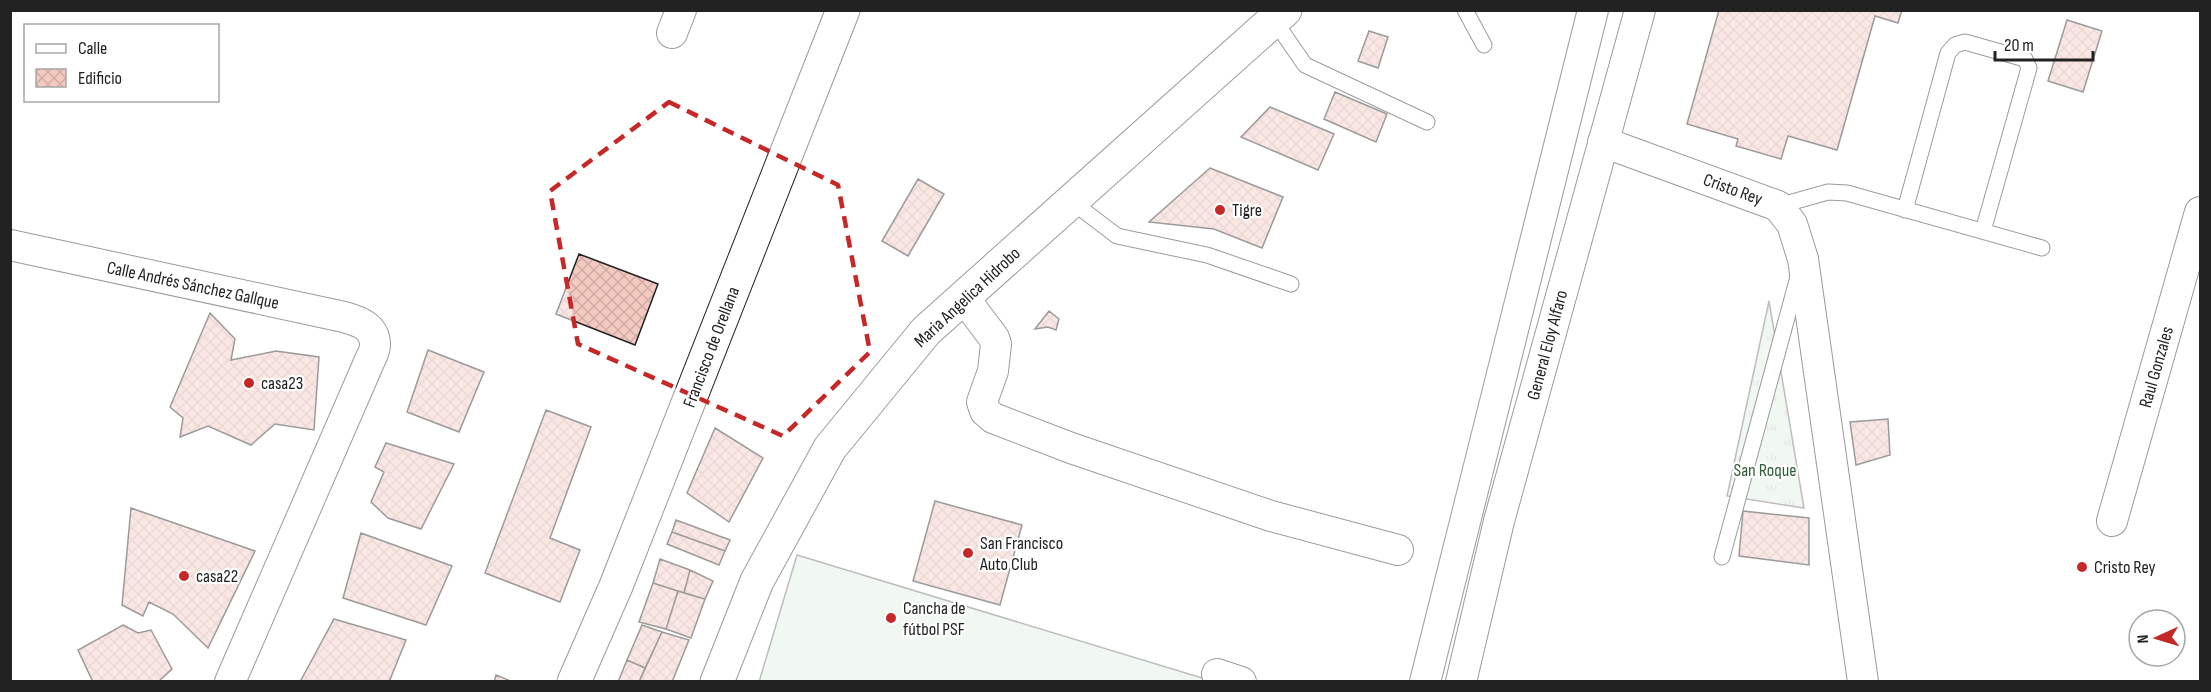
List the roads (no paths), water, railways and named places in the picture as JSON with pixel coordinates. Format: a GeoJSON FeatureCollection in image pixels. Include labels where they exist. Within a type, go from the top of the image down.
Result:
{"type":"FeatureCollection","features":[{"type":"Feature","properties":{"kind":"street","name":"Francisco de Orellana"},"geometry":{"type":"LineString","coordinates":[[574,681],[628,557],[843,10]]}},
{"type":"Feature","properties":{"kind":"street"},"geometry":{"type":"LineString","coordinates":[[1425,681],[1593,10]]}},
{"type":"Feature","properties":{"kind":"street","name":"General Eloy Alfaro"},"geometry":{"type":"LineString","coordinates":[[1461,681],[1499,521],[1640,10]]}},
{"type":"Feature","properties":{"kind":"street","name":"Maria Angelica Hidrobo"},"geometry":{"type":"LineString","coordinates":[[717,681],[757,581],[830,448],[926,331],[1280,15]]}},
{"type":"Feature","properties":{"kind":"street","name":"Cristo Rey"},"geometry":{"type":"LineString","coordinates":[[1603,142],[1778,206],[1792,224],[1803,259],[1863,681]]}},
{"type":"Feature","properties":{"kind":"street","name":"Raul Gonzales"},"geometry":{"type":"LineString","coordinates":[[2112,521],[2200,212]]}},
{"type":"Feature","properties":{"kind":"street","name":"Calle Andrés Sánchez Gallque"},"geometry":{"type":"LineString","coordinates":[[10,245],[344,317],[363,322],[370,332],[375,345],[370,360],[230,681]]}},
{"type":"Feature","properties":{"kind":"street"},"geometry":{"type":"LineString","coordinates":[[964,298],[994,338],[996,345],[993,371],[982,402],[985,411],[993,418],[1071,448],[1271,516],[1398,550]]}},
{"type":"Feature","properties":{"kind":"lane"},"geometry":{"type":"LineString","coordinates":[[1465,10],[1484,45]]}},
{"type":"Feature","properties":{"kind":"lane"},"geometry":{"type":"LineString","coordinates":[[1280,15],[1305,65],[1427,122]]}},
{"type":"Feature","properties":{"kind":"lane"},"geometry":{"type":"LineString","coordinates":[[1905,210],[1948,53],[1955,45],[1965,42],[2025,59],[2029,68],[1983,231]]}},
{"type":"Feature","properties":{"kind":"lane"},"geometry":{"type":"LineString","coordinates":[[1778,206],[1828,192],[1847,193],[2042,248]]}},
{"type":"Feature","properties":{"kind":"lane"},"geometry":{"type":"LineString","coordinates":[[1071,201],[1117,236],[1207,255],[1292,284]]}},
{"type":"Feature","properties":{"kind":"lane"},"geometry":{"type":"LineString","coordinates":[[1722,557],[1803,259]]}},
{"type":"Feature","properties":{"kind":"place","name":"Tigre"},"geometry":{"type":"Point","coordinates":[1220,210]}},
{"type":"Feature","properties":{"kind":"place","name":"casa23"},"geometry":{"type":"Point","coordinates":[249,383]}},
{"type":"Feature","properties":{"kind":"place","name":"San Francisco Auto Club"},"geometry":{"type":"Point","coordinates":[968,553]}},
{"type":"Feature","properties":{"kind":"place","name":"Cristo Rey"},"geometry":{"type":"Point","coordinates":[2082,567]}},
{"type":"Feature","properties":{"kind":"place","name":"casa22"},"geometry":{"type":"Point","coordinates":[184,576]}},
{"type":"Feature","properties":{"kind":"place","name":"Cancha de fútbol PSF"},"geometry":{"type":"Point","coordinates":[891,618]}},
{"type":"Feature","properties":{"kind":"park label","name":"San Roque"},"geometry":{"type":"Point","coordinates":[1765,470]}}]}
